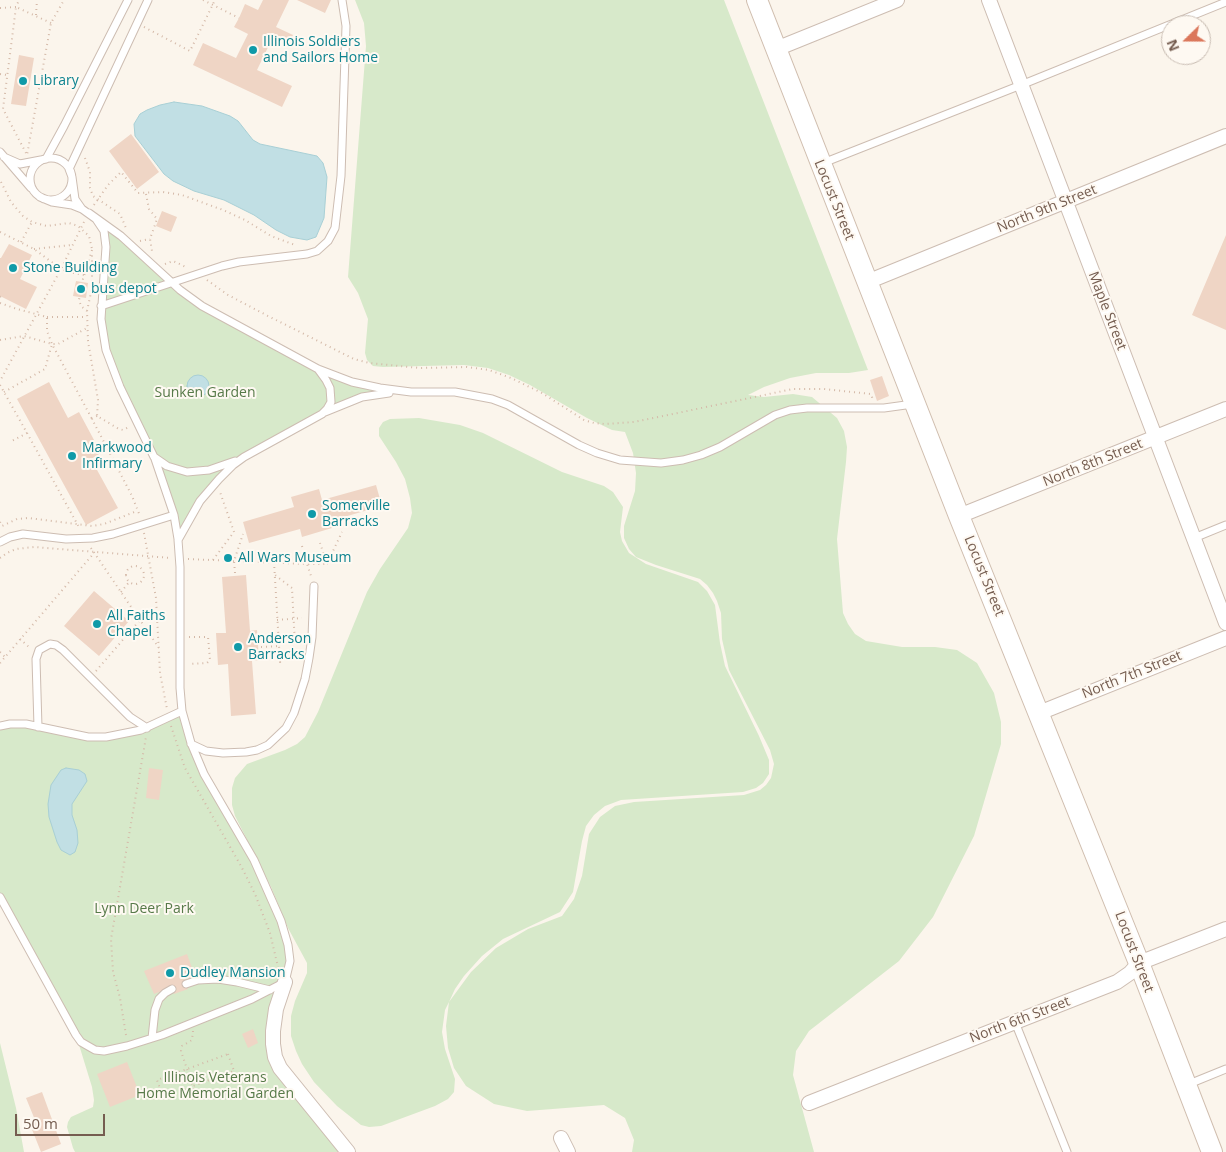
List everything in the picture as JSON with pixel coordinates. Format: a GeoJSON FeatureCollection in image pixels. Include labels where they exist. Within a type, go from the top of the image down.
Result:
{"type":"FeatureCollection","features":[{"type":"Feature","properties":{"kind":"street","name":"Locust Street"},"geometry":{"type":"LineString","coordinates":[[757,0],[959,516],[1039,713],[1212,1152]]}},
{"type":"Feature","properties":{"kind":"street"},"geometry":{"type":"LineString","coordinates":[[776,49],[897,0]]}},
{"type":"Feature","properties":{"kind":"street","name":"Maple Street"},"geometry":{"type":"LineString","coordinates":[[989,0],[1226,622]]}},
{"type":"Feature","properties":{"kind":"street","name":"North 9th Street"},"geometry":{"type":"LineString","coordinates":[[867,282],[1226,136]]}},
{"type":"Feature","properties":{"kind":"street","name":"North 8th Street"},"geometry":{"type":"LineString","coordinates":[[959,516],[1226,409]]}},
{"type":"Feature","properties":{"kind":"street","name":"North 7th Street"},"geometry":{"type":"LineString","coordinates":[[1039,713],[1226,638]]}},
{"type":"Feature","properties":{"kind":"street","name":"North 6th Street"},"geometry":{"type":"LineString","coordinates":[[809,1103],[1117,982],[1130,973],[1138,963],[1226,929]]}},
{"type":"Feature","properties":{"kind":"street"},"geometry":{"type":"LineString","coordinates":[[285,982],[276,1009],[273,1031],[275,1057],[280,1068],[348,1152]]}},
{"type":"Feature","properties":{"kind":"street"},"geometry":{"type":"LineString","coordinates":[[561,1138],[568,1152]]}},
{"type":"Feature","properties":{"kind":"lane"},"geometry":{"type":"LineString","coordinates":[[128,0],[46,159],[40,162],[32,172],[32,186],[37,194],[53,200],[65,194],[72,182],[69,169],[148,0]]}},
{"type":"Feature","properties":{"kind":"lane"},"geometry":{"type":"LineString","coordinates":[[101,306],[239,262],[307,254],[328,241],[335,228],[341,176],[346,34],[342,0]]}},
{"type":"Feature","properties":{"kind":"lane"},"geometry":{"type":"LineString","coordinates":[[820,164],[1226,2]]}},
{"type":"Feature","properties":{"kind":"lane"},"geometry":{"type":"LineString","coordinates":[[0,898],[81,1042],[95,1050],[104,1051],[152,1038],[252,999],[285,982],[290,961],[288,945],[272,899],[245,844],[204,774],[191,744],[182,711],[179,665],[179,559],[174,515],[165,484],[154,457],[120,387],[108,357],[103,335],[101,306],[106,240],[102,227],[75,199],[69,169],[59,160],[46,159],[20,164],[2,154]]}},
{"type":"Feature","properties":{"kind":"lane"},"geometry":{"type":"LineString","coordinates":[[2,154],[37,194],[52,202],[72,205],[85,211],[121,236],[202,306],[318,370],[352,382],[412,392]]}},
{"type":"Feature","properties":{"kind":"lane"},"geometry":{"type":"LineString","coordinates":[[318,370],[326,380],[331,397],[329,405],[322,414]]}},
{"type":"Feature","properties":{"kind":"lane"},"geometry":{"type":"LineString","coordinates":[[178,540],[200,501],[233,465],[322,414],[362,397],[384,393],[455,392],[492,399],[508,405],[579,446],[620,460],[640,463],[683,460],[701,455],[720,447],[775,415],[790,410],[807,408],[876,408],[916,404]]}},
{"type":"Feature","properties":{"kind":"lane"},"geometry":{"type":"LineString","coordinates":[[154,457],[166,466],[187,472],[209,470],[244,457]]}},
{"type":"Feature","properties":{"kind":"lane"},"geometry":{"type":"LineString","coordinates":[[0,542],[23,534],[66,539],[93,538],[113,534],[174,515]]}},
{"type":"Feature","properties":{"kind":"lane"},"geometry":{"type":"LineString","coordinates":[[1194,538],[1226,525]]}},
{"type":"Feature","properties":{"kind":"lane"},"geometry":{"type":"LineString","coordinates":[[191,744],[206,751],[223,753],[246,752],[268,745],[286,728],[294,714],[308,665],[312,637],[314,586]]}},
{"type":"Feature","properties":{"kind":"lane"},"geometry":{"type":"LineString","coordinates":[[38,727],[37,655],[44,646],[50,644],[56,645],[63,650],[130,717],[147,728]]}},
{"type":"Feature","properties":{"kind":"lane"},"geometry":{"type":"LineString","coordinates":[[0,726],[26,724],[88,737],[106,737],[124,735],[147,728],[182,711]]}},
{"type":"Feature","properties":{"kind":"lane"},"geometry":{"type":"LineString","coordinates":[[186,984],[198,980],[218,979],[270,990]]}},
{"type":"Feature","properties":{"kind":"lane"},"geometry":{"type":"LineString","coordinates":[[152,1038],[155,1010],[159,1000],[164,993],[172,989]]}},
{"type":"Feature","properties":{"kind":"lane"},"geometry":{"type":"LineString","coordinates":[[1015,1021],[1067,1152]]}},
{"type":"Feature","properties":{"kind":"lane"},"geometry":{"type":"LineString","coordinates":[[1186,1085],[1226,1069]]}},
{"type":"Feature","properties":{"kind":"path"},"geometry":{"type":"LineString","coordinates":[[19,0],[16,7],[1,108],[27,155],[51,24],[64,0]]}},
{"type":"Feature","properties":{"kind":"path"},"geometry":{"type":"LineString","coordinates":[[36,16],[37,0]]}},
{"type":"Feature","properties":{"kind":"path"},"geometry":{"type":"LineString","coordinates":[[203,0],[239,18]]}},
{"type":"Feature","properties":{"kind":"path"},"geometry":{"type":"LineString","coordinates":[[137,24],[190,51],[215,0]]}},
{"type":"Feature","properties":{"kind":"path"},"geometry":{"type":"LineString","coordinates":[[0,8],[16,7],[51,24]]}},
{"type":"Feature","properties":{"kind":"path"},"geometry":{"type":"LineString","coordinates":[[145,28],[148,21]]}},
{"type":"Feature","properties":{"kind":"path"},"geometry":{"type":"LineString","coordinates":[[0,74],[7,75]]}},
{"type":"Feature","properties":{"kind":"path"},"geometry":{"type":"LineString","coordinates":[[85,154],[90,172],[91,193],[120,214],[129,232]]}},
{"type":"Feature","properties":{"kind":"path"},"geometry":{"type":"LineString","coordinates":[[0,381],[81,228],[85,211],[121,172],[138,193],[163,192],[182,195],[223,210],[287,243],[316,250]]}},
{"type":"Feature","properties":{"kind":"path"},"geometry":{"type":"LineString","coordinates":[[0,182],[16,210],[32,222],[47,226],[74,224],[89,236],[92,250],[92,288],[87,311],[87,328],[98,400],[97,416]]}},
{"type":"Feature","properties":{"kind":"path"},"geometry":{"type":"LineString","coordinates":[[146,194],[149,209],[157,219],[150,239],[154,255]]}},
{"type":"Feature","properties":{"kind":"path"},"geometry":{"type":"LineString","coordinates":[[21,242],[32,222]]}},
{"type":"Feature","properties":{"kind":"path"},"geometry":{"type":"LineString","coordinates":[[0,232],[34,249],[60,269],[84,275]]}},
{"type":"Feature","properties":{"kind":"path"},"geometry":{"type":"LineString","coordinates":[[136,239],[141,241],[150,239]]}},
{"type":"Feature","properties":{"kind":"path"},"geometry":{"type":"LineString","coordinates":[[34,249],[72,245]]}},
{"type":"Feature","properties":{"kind":"path"},"geometry":{"type":"LineString","coordinates":[[87,311],[81,306],[79,300],[92,250]]}},
{"type":"Feature","properties":{"kind":"path"},"geometry":{"type":"LineString","coordinates":[[160,264],[163,267],[170,262],[177,262],[228,295],[354,359],[369,364],[420,368],[467,367],[489,370],[534,389],[584,420],[594,423],[634,422],[793,389],[824,389],[871,394],[876,408]]}},
{"type":"Feature","properties":{"kind":"path"},"geometry":{"type":"LineString","coordinates":[[0,303],[47,317],[87,317]]}},
{"type":"Feature","properties":{"kind":"path"},"geometry":{"type":"LineString","coordinates":[[47,317],[48,331],[52,344],[138,510],[150,556],[156,598],[160,673],[168,718],[185,768],[241,866],[254,894],[270,933],[278,968]]}},
{"type":"Feature","properties":{"kind":"path"},"geometry":{"type":"LineString","coordinates":[[0,340],[24,336],[52,344],[66,341],[76,333],[87,328]]}},
{"type":"Feature","properties":{"kind":"path"},"geometry":{"type":"LineString","coordinates":[[4,392],[45,369],[52,344]]}},
{"type":"Feature","properties":{"kind":"path"},"geometry":{"type":"LineString","coordinates":[[0,384],[27,433],[10,442]]}},
{"type":"Feature","properties":{"kind":"path"},"geometry":{"type":"LineString","coordinates":[[97,416],[121,430],[137,423]]}},
{"type":"Feature","properties":{"kind":"path"},"geometry":{"type":"LineString","coordinates":[[92,419],[97,416]]}},
{"type":"Feature","properties":{"kind":"path"},"geometry":{"type":"LineString","coordinates":[[213,560],[234,532],[216,482]]}},
{"type":"Feature","properties":{"kind":"path"},"geometry":{"type":"LineString","coordinates":[[0,522],[1,527],[17,519],[28,518],[92,526],[104,524],[138,510]]}},
{"type":"Feature","properties":{"kind":"path"},"geometry":{"type":"LineString","coordinates":[[327,564],[342,532]]}},
{"type":"Feature","properties":{"kind":"path"},"geometry":{"type":"LineString","coordinates":[[235,573],[234,561],[243,534]]}},
{"type":"Feature","properties":{"kind":"path"},"geometry":{"type":"LineString","coordinates":[[320,543],[327,564]]}},
{"type":"Feature","properties":{"kind":"path"},"geometry":{"type":"LineString","coordinates":[[302,546],[314,586]]}},
{"type":"Feature","properties":{"kind":"path"},"geometry":{"type":"LineString","coordinates":[[0,558],[7,553],[25,548],[179,559],[327,564]]}},
{"type":"Feature","properties":{"kind":"path"},"geometry":{"type":"LineString","coordinates":[[0,664],[94,553]]}},
{"type":"Feature","properties":{"kind":"path"},"geometry":{"type":"LineString","coordinates":[[274,562],[280,662],[295,645],[294,619],[292,588],[275,575]]}},
{"type":"Feature","properties":{"kind":"path"},"geometry":{"type":"LineString","coordinates":[[130,581],[127,573],[131,567],[140,567],[144,574]]}},
{"type":"Feature","properties":{"kind":"path"},"geometry":{"type":"LineString","coordinates":[[144,574],[152,574]]}},
{"type":"Feature","properties":{"kind":"path"},"geometry":{"type":"LineString","coordinates":[[130,581],[140,582],[144,574]]}},
{"type":"Feature","properties":{"kind":"path"},"geometry":{"type":"LineString","coordinates":[[121,592],[130,581]]}},
{"type":"Feature","properties":{"kind":"path"},"geometry":{"type":"LineString","coordinates":[[277,620],[294,619]]}},
{"type":"Feature","properties":{"kind":"path"},"geometry":{"type":"LineString","coordinates":[[91,677],[140,620]]}},
{"type":"Feature","properties":{"kind":"path"},"geometry":{"type":"LineString","coordinates":[[179,665],[207,663],[210,660],[208,637],[180,638]]}},
{"type":"Feature","properties":{"kind":"path"},"geometry":{"type":"LineString","coordinates":[[20,639],[37,655]]}},
{"type":"Feature","properties":{"kind":"path"},"geometry":{"type":"LineString","coordinates":[[261,647],[279,646]]}},
{"type":"Feature","properties":{"kind":"path"},"geometry":{"type":"LineString","coordinates":[[0,652],[5,658]]}},
{"type":"Feature","properties":{"kind":"path"},"geometry":{"type":"LineString","coordinates":[[127,1046],[124,1020],[113,972],[111,939],[147,728]]}},
{"type":"Feature","properties":{"kind":"path"},"geometry":{"type":"LineString","coordinates":[[191,1024],[194,1037],[190,1042],[182,1046],[181,1051],[195,1093]]}},
{"type":"Feature","properties":{"kind":"path"},"geometry":{"type":"LineString","coordinates":[[228,1054],[234,1071],[163,1097],[157,1080],[187,1069],[228,1054]]}},
{"type":"Feature","properties":{"kind":"green space"},"geometry":{"type":"Polygon","coordinates":[[[355,0],[724,0],[868,370],[849,373],[816,373],[790,378],[748,395],[764,397],[793,394],[812,397],[837,418],[844,431],[847,447],[837,539],[843,613],[855,634],[866,641],[902,647],[935,647],[957,650],[977,663],[994,693],[1001,722],[1001,744],[974,836],[933,917],[899,961],[809,1031],[796,1051],[793,1075],[814,1152],[632,1152],[634,1140],[625,1118],[604,1105],[527,1111],[494,1104],[466,1086],[454,1068],[448,1048],[446,1026],[449,1002],[471,972],[496,948],[528,929],[562,916],[574,899],[582,876],[589,834],[600,817],[615,806],[634,802],[744,795],[760,790],[766,785],[771,778],[774,764],[770,750],[729,670],[722,639],[721,613],[713,593],[700,579],[636,557],[629,549],[624,538],[624,526],[635,491],[636,473],[633,453],[625,432],[612,430],[587,418],[530,385],[488,368],[464,365],[383,367],[373,366],[367,360],[365,353],[368,319],[358,293],[348,277],[366,46],[364,23],[355,0]]]}},
{"type":"Feature","properties":{"kind":"green space","name":"Sunken Garden"},"geometry":{"type":"Polygon","coordinates":[[[111,228],[180,290],[297,360],[383,393],[348,402],[244,457],[219,479],[178,540],[165,484],[120,387],[103,335],[104,231],[111,228]]]}},
{"type":"Feature","properties":{"kind":"green space"},"geometry":{"type":"Polygon","coordinates":[[[419,418],[460,425],[483,433],[562,472],[604,486],[613,492],[623,507],[620,532],[622,541],[629,553],[646,564],[698,582],[707,591],[715,605],[725,666],[769,760],[769,774],[763,783],[756,788],[743,792],[621,800],[605,806],[594,815],[586,826],[573,892],[560,912],[503,939],[482,956],[455,989],[445,1010],[442,1032],[445,1049],[455,1079],[454,1092],[448,1099],[435,1106],[381,1126],[369,1127],[361,1125],[337,1106],[314,1082],[296,1051],[291,1036],[291,1016],[307,973],[307,963],[288,928],[271,887],[235,816],[232,805],[232,788],[235,778],[247,764],[285,750],[297,744],[305,737],[318,712],[367,592],[408,528],[412,513],[405,479],[379,436],[379,428],[383,422],[390,419],[419,418]]]}},
{"type":"Feature","properties":{"kind":"green space","name":"Lynn Deer Park"},"geometry":{"type":"Polygon","coordinates":[[[182,711],[191,743],[272,899],[290,961],[273,1044],[323,1121],[338,1152],[75,1152],[73,1148],[67,1127],[68,1122],[71,1117],[93,1107],[92,1087],[76,1035],[0,897],[0,726],[10,724],[87,737],[124,735],[182,711]]]}},
{"type":"Feature","properties":{"kind":"green space"},"geometry":{"type":"Polygon","coordinates":[[[0,1043],[16,1108],[24,1152],[0,1152],[0,1043]]]}},
{"type":"Feature","properties":{"kind":"water"},"geometry":{"type":"Polygon","coordinates":[[[174,102],[202,106],[230,116],[238,121],[253,140],[260,144],[317,156],[323,163],[327,177],[324,218],[316,237],[307,240],[290,237],[254,215],[224,200],[194,191],[173,181],[164,174],[135,136],[134,124],[140,114],[147,110],[174,102]]]}},
{"type":"Feature","properties":{"kind":"water"},"geometry":{"type":"Polygon","coordinates":[[[198,375],[206,378],[209,386],[206,394],[198,397],[190,394],[187,386],[190,378],[198,375]]]}},
{"type":"Feature","properties":{"kind":"water"},"geometry":{"type":"Polygon","coordinates":[[[66,768],[79,770],[85,774],[87,781],[72,804],[72,815],[77,830],[78,843],[75,852],[70,855],[61,850],[57,842],[49,817],[48,804],[51,785],[61,770],[66,768]]]}},
{"type":"Feature","properties":{"kind":"building","name":"Illinois Soldiers and Sailors Home"},"geometry":{"type":"Polygon","coordinates":[[[263,0],[289,0],[276,27],[293,35],[288,46],[272,39],[257,70],[292,86],[282,107],[193,65],[203,43],[236,58],[248,34],[234,27],[245,4],[258,10],[263,0]]]}},
{"type":"Feature","properties":{"kind":"building","name":"Illinois Soldiers and Sailors Home"},"geometry":{"type":"Polygon","coordinates":[[[297,0],[331,0],[325,13],[297,0]]]}},
{"type":"Feature","properties":{"kind":"building","name":"Library"},"geometry":{"type":"Polygon","coordinates":[[[19,55],[34,58],[26,106],[11,104],[19,55]]]}},
{"type":"Feature","properties":{"kind":"building"},"geometry":{"type":"Polygon","coordinates":[[[131,134],[159,172],[137,189],[109,151],[131,134]]]}},
{"type":"Feature","properties":{"kind":"building"},"geometry":{"type":"Polygon","coordinates":[[[162,211],[177,217],[171,232],[156,226],[162,211]]]}},
{"type":"Feature","properties":{"kind":"building"},"geometry":{"type":"Polygon","coordinates":[[[1226,235],[1226,330],[1192,315],[1226,235]]]}},
{"type":"Feature","properties":{"kind":"building","name":"Stone Building"},"geometry":{"type":"Polygon","coordinates":[[[9,244],[32,255],[20,279],[37,287],[26,309],[0,296],[0,258],[9,244]]]}},
{"type":"Feature","properties":{"kind":"building","name":"bus depot"},"geometry":{"type":"Polygon","coordinates":[[[76,281],[88,283],[86,298],[73,296],[76,281]]]}},
{"type":"Feature","properties":{"kind":"building"},"geometry":{"type":"Polygon","coordinates":[[[882,376],[889,396],[877,401],[870,380],[882,376]]]}},
{"type":"Feature","properties":{"kind":"building","name":"Markwood Infirmary"},"geometry":{"type":"Polygon","coordinates":[[[49,382],[68,418],[79,412],[101,453],[91,459],[118,508],[86,525],[17,399],[49,382]]]}},
{"type":"Feature","properties":{"kind":"building","name":"Somerville Barracks"},"geometry":{"type":"Polygon","coordinates":[[[376,485],[382,506],[330,521],[332,528],[302,537],[300,529],[249,543],[243,522],[294,507],[291,497],[319,489],[322,500],[376,485]]]}},
{"type":"Feature","properties":{"kind":"building","name":"Anderson Barracks"},"geometry":{"type":"Polygon","coordinates":[[[246,575],[250,631],[257,630],[259,660],[252,661],[256,714],[231,716],[228,664],[218,665],[216,633],[226,633],[222,577],[246,575]]]}},
{"type":"Feature","properties":{"kind":"building","name":"All Faiths Chapel"},"geometry":{"type":"Polygon","coordinates":[[[94,591],[129,621],[99,656],[64,626],[94,591]]]}},
{"type":"Feature","properties":{"kind":"building"},"geometry":{"type":"Polygon","coordinates":[[[149,768],[163,770],[159,800],[146,798],[149,768]]]}},
{"type":"Feature","properties":{"kind":"building","name":"Dudley Mansion"},"geometry":{"type":"Polygon","coordinates":[[[187,954],[195,976],[184,980],[188,989],[174,994],[172,987],[154,994],[144,971],[187,954]]]}},
{"type":"Feature","properties":{"kind":"building"},"geometry":{"type":"Polygon","coordinates":[[[253,1029],[258,1043],[248,1048],[242,1034],[253,1029]]]}},
{"type":"Feature","properties":{"kind":"building"},"geometry":{"type":"Polygon","coordinates":[[[127,1062],[140,1095],[110,1107],[97,1074],[127,1062]]]}},
{"type":"Feature","properties":{"kind":"building"},"geometry":{"type":"Polygon","coordinates":[[[42,1092],[61,1144],[41,1152],[29,1122],[35,1120],[26,1098],[42,1092]]]}},
{"type":"Feature","properties":{"kind":"place","name":"Illinois Soldiers and Sailors Home"},"geometry":{"type":"Point","coordinates":[253,50]}},
{"type":"Feature","properties":{"kind":"place","name":"Library"},"geometry":{"type":"Point","coordinates":[23,81]}},
{"type":"Feature","properties":{"kind":"place","name":"Stone Building"},"geometry":{"type":"Point","coordinates":[13,268]}},
{"type":"Feature","properties":{"kind":"place","name":"bus depot"},"geometry":{"type":"Point","coordinates":[81,289]}},
{"type":"Feature","properties":{"kind":"place","name":"Markwood Infirmary"},"geometry":{"type":"Point","coordinates":[72,456]}},
{"type":"Feature","properties":{"kind":"place","name":"Somerville Barracks"},"geometry":{"type":"Point","coordinates":[312,514]}},
{"type":"Feature","properties":{"kind":"place","name":"All Wars Museum"},"geometry":{"type":"Point","coordinates":[228,558]}},
{"type":"Feature","properties":{"kind":"place","name":"All Faiths Chapel"},"geometry":{"type":"Point","coordinates":[97,624]}},
{"type":"Feature","properties":{"kind":"place","name":"Anderson Barracks"},"geometry":{"type":"Point","coordinates":[238,647]}},
{"type":"Feature","properties":{"kind":"place","name":"Dudley Mansion"},"geometry":{"type":"Point","coordinates":[170,973]}},
{"type":"Feature","properties":{"kind":"park label","name":"Illinois Veterans Home Memorial Garden"},"geometry":{"type":"Point","coordinates":[215,1086]}}]}
